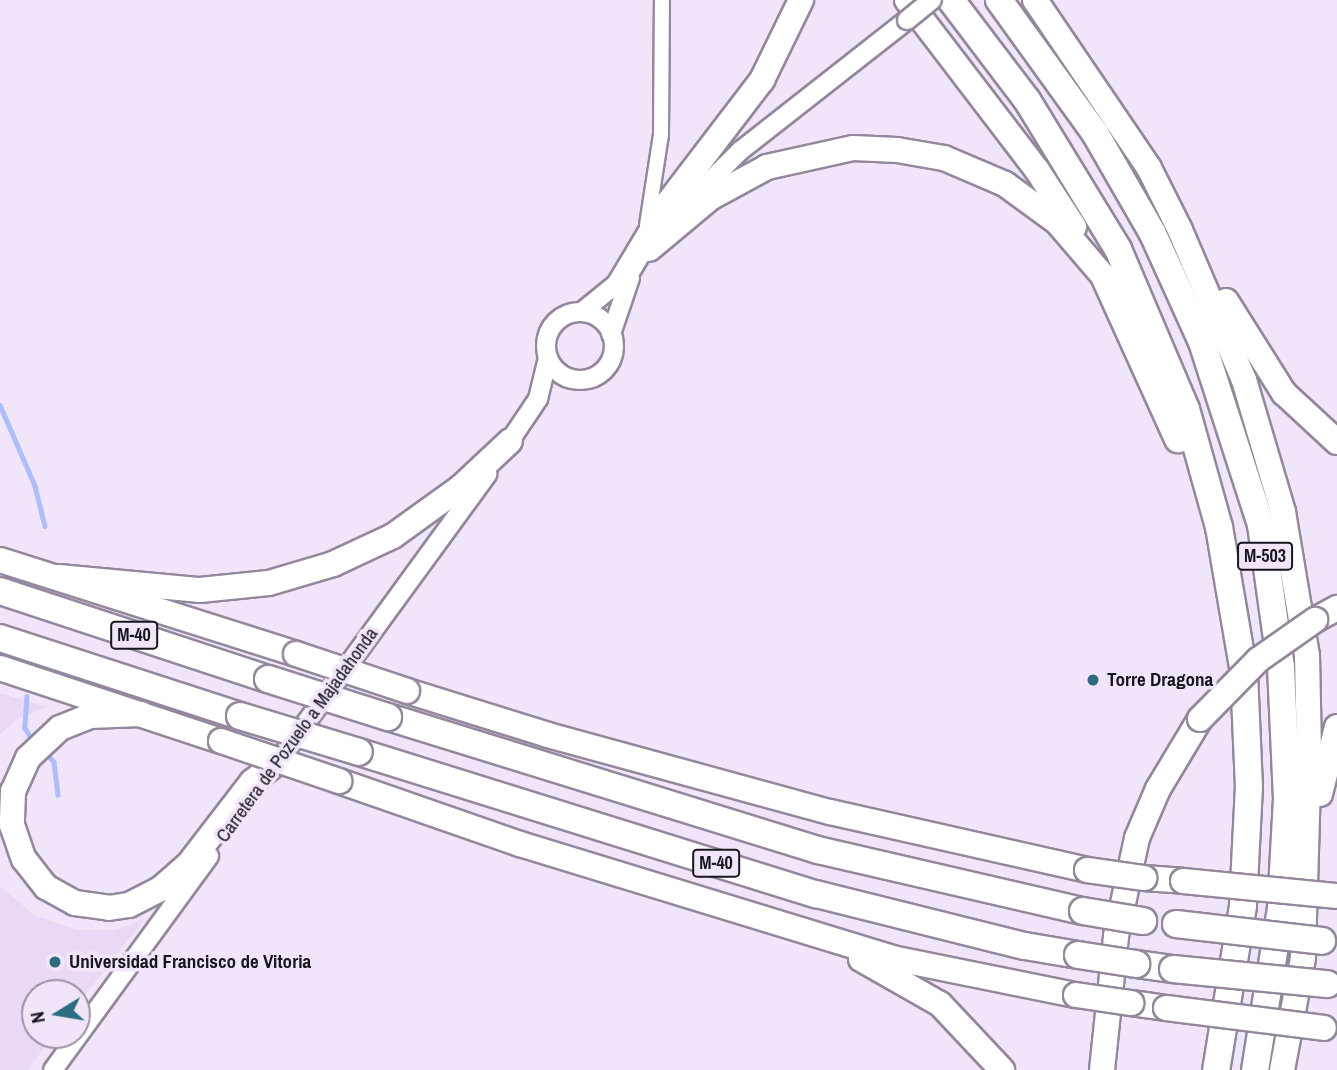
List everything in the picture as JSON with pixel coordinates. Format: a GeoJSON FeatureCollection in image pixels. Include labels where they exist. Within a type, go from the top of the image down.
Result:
{"type":"FeatureCollection","features":[{"type":"Feature","properties":{"kind":"highway"},"geometry":{"type":"LineString","coordinates":[[619,285],[762,80],[800,0]]}},
{"type":"Feature","properties":{"kind":"highway","name":"M-503"},"geometry":{"type":"LineString","coordinates":[[951,0],[1027,100],[1084,189],[1118,249],[1166,355],[1220,527],[1238,625],[1248,722],[1246,870],[1216,1070]]}},
{"type":"Feature","properties":{"kind":"highway","name":"M-503"},"geometry":{"type":"LineString","coordinates":[[999,0],[1095,133],[1153,234],[1202,342],[1261,525],[1281,667],[1287,799],[1281,908],[1255,1070]]}},
{"type":"Feature","properties":{"kind":"highway","name":"M-503"},"geometry":{"type":"LineString","coordinates":[[1035,0],[1149,168],[1284,393],[1337,442]]}},
{"type":"Feature","properties":{"kind":"highway","name":"M-503"},"geometry":{"type":"LineString","coordinates":[[907,10],[1037,170],[1105,278],[1156,384],[1190,475],[1225,606],[1248,722]]}},
{"type":"Feature","properties":{"kind":"highway","name":"M-503"},"geometry":{"type":"LineString","coordinates":[[645,249],[710,198],[767,167],[853,148],[897,150],[944,158],[1005,184],[1057,222],[1105,278]]}},
{"type":"Feature","properties":{"kind":"highway","name":"M-503"},"geometry":{"type":"LineString","coordinates":[[1149,168],[1206,286],[1244,380],[1283,512],[1307,656],[1307,856],[1303,958],[1282,1070]]}},
{"type":"Feature","properties":{"kind":"highway"},"geometry":{"type":"LineString","coordinates":[[59,578],[200,590],[269,583],[332,564],[393,536],[461,487],[510,441]]}},
{"type":"Feature","properties":{"kind":"highway"},"geometry":{"type":"LineString","coordinates":[[0,560],[548,735],[830,812],[1087,870],[1336,896]]}},
{"type":"Feature","properties":{"kind":"highway","name":"M-40"},"geometry":{"type":"LineString","coordinates":[[0,592],[388,717],[818,850],[1083,911],[1143,921],[1329,942]]}},
{"type":"Feature","properties":{"kind":"highway"},"geometry":{"type":"LineString","coordinates":[[1102,1070],[1116,936],[1137,838],[1158,789],[1200,719],[1258,660],[1337,608]]}},
{"type":"Feature","properties":{"kind":"highway","name":"M-40"},"geometry":{"type":"LineString","coordinates":[[0,638],[240,716],[816,894],[1025,947],[1173,969],[1332,984]]}},
{"type":"Feature","properties":{"kind":"highway"},"geometry":{"type":"LineString","coordinates":[[0,668],[520,844],[892,958],[1076,995],[1333,1029]]}},
{"type":"Feature","properties":{"kind":"highway"},"geometry":{"type":"LineString","coordinates":[[141,714],[90,716],[60,728],[27,758],[13,791],[12,825],[24,859],[46,887],[75,902],[109,908],[129,905],[159,890],[188,865],[252,782],[276,763]]}},
{"type":"Feature","properties":{"kind":"highway"},"geometry":{"type":"LineString","coordinates":[[1307,856],[1328,752],[1337,727]]}},
{"type":"Feature","properties":{"kind":"highway"},"geometry":{"type":"LineString","coordinates":[[811,932],[940,1004],[1002,1070]]}},
{"type":"Feature","properties":{"kind":"street"},"geometry":{"type":"LineString","coordinates":[[645,249],[661,135],[662,0]]}},
{"type":"Feature","properties":{"kind":"street"},"geometry":{"type":"LineString","coordinates":[[611,334],[619,304],[645,249],[692,195],[907,10],[932,0]]}},
{"type":"Feature","properties":{"kind":"street"},"geometry":{"type":"LineString","coordinates":[[583,311],[604,323],[611,334],[614,353],[603,372],[573,380],[554,368],[548,358],[548,335],[554,325],[583,311],[619,285]]}},
{"type":"Feature","properties":{"kind":"street","name":"Carretera de Pozuelo a Majadahonda"},"geometry":{"type":"LineString","coordinates":[[53,1070],[510,441],[538,399],[548,358]]}},
{"type":"Feature","properties":{"kind":"street","name":"Carretera de Pozuelo a Majadahonda"},"geometry":{"type":"LineString","coordinates":[[538,399],[573,380]]}},
{"type":"Feature","properties":{"kind":"street"},"geometry":{"type":"LineString","coordinates":[[44,1070],[66,1053]]}},
{"type":"Feature","properties":{"kind":"shaded area"},"geometry":{"type":"Polygon","coordinates":[[[0,693],[46,707],[20,718],[0,734],[0,693]]]}},
{"type":"Feature","properties":{"kind":"shaded area","name":"Universidad Francisco de Vitoria"},"geometry":{"type":"Polygon","coordinates":[[[0,886],[34,915],[77,930],[116,930],[146,918],[91,987],[91,979],[21,979],[21,1049],[43,1049],[28,1070],[0,1070],[0,886]]]}},
{"type":"Feature","properties":{"kind":"waterway"},"geometry":{"type":"LineString","coordinates":[[0,405],[35,486],[45,526]]}},
{"type":"Feature","properties":{"kind":"waterway"},"geometry":{"type":"LineString","coordinates":[[27,696],[25,728],[32,739]]}},
{"type":"Feature","properties":{"kind":"waterway"},"geometry":{"type":"LineString","coordinates":[[46,753],[54,762],[58,795]]}},
{"type":"Feature","properties":{"kind":"place","name":"Torre Dragona"},"geometry":{"type":"Point","coordinates":[1093,680]}},
{"type":"Feature","properties":{"kind":"place","name":"Universidad Francisco de Vitoria"},"geometry":{"type":"Point","coordinates":[55,962]}}]}
